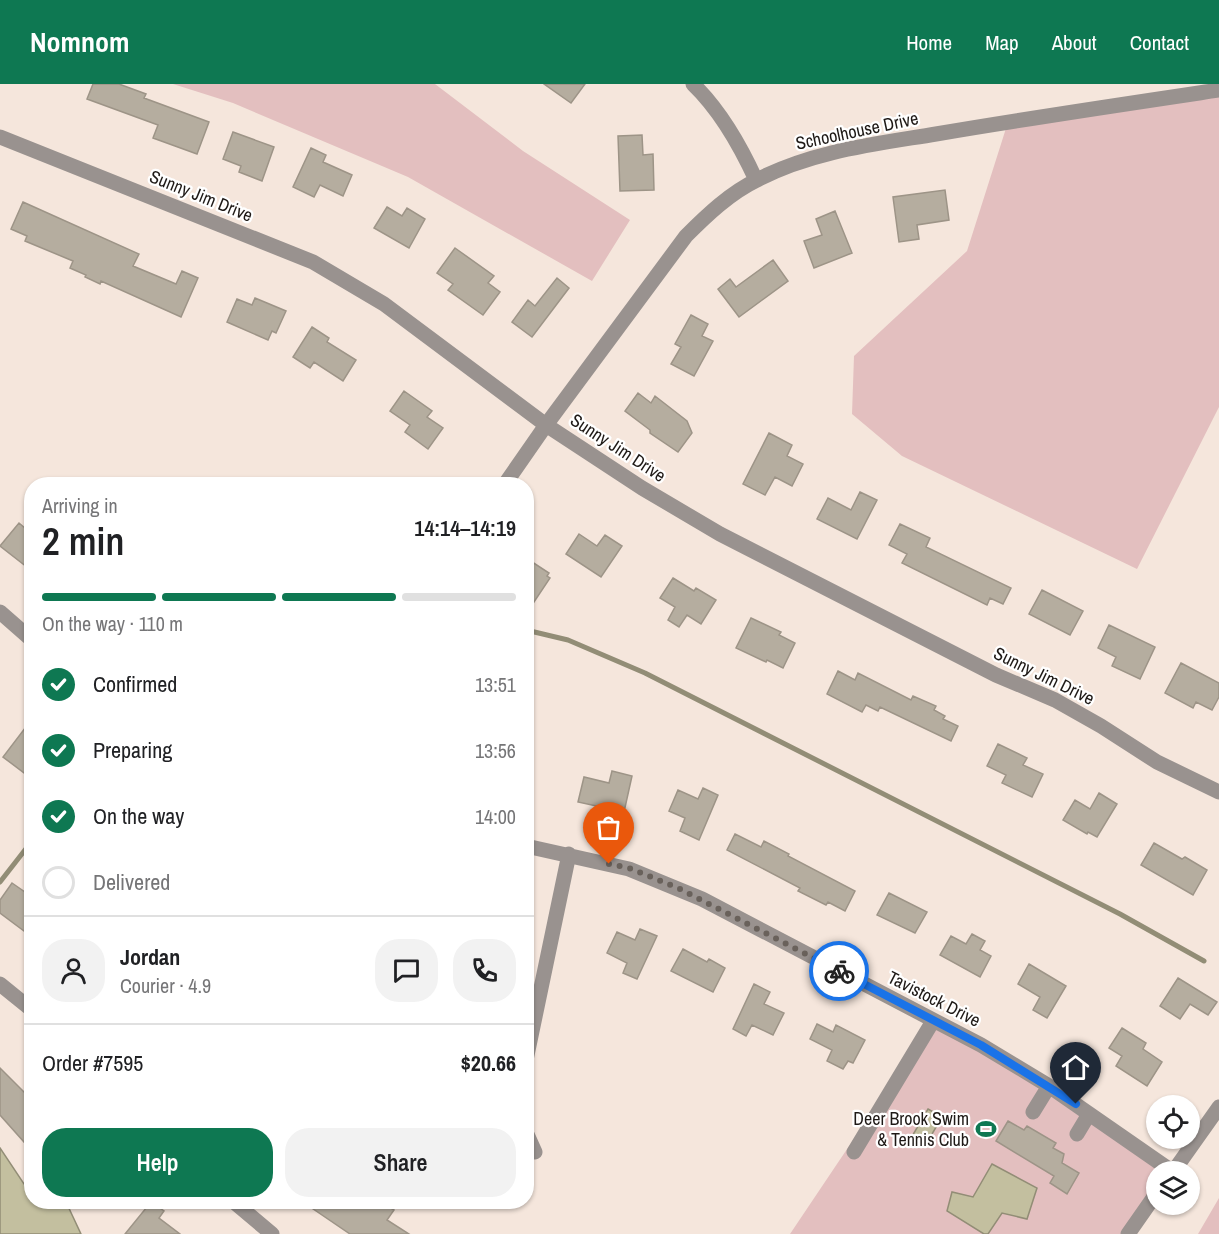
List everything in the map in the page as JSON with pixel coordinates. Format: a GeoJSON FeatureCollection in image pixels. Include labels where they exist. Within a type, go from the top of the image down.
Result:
{"type":"FeatureCollection","features":[{"type":"Feature","properties":{"kind":"street"},"geometry":{"type":"LineString","coordinates":[[693,84],[711,101],[743,150],[756,180]]}},
{"type":"Feature","properties":{"kind":"street","name":"Schoolhouse Drive"},"geometry":{"type":"LineString","coordinates":[[510,477],[686,236],[705,217],[756,180],[794,164],[845,150],[1008,122],[1219,90]]}},
{"type":"Feature","properties":{"kind":"street","name":"Sunny Jim Drive"},"geometry":{"type":"LineString","coordinates":[[0,137],[313,262],[384,304],[546,425],[642,488],[720,534],[996,675],[1055,700],[1157,762],[1219,792]]}},
{"type":"Feature","properties":{"kind":"street"},"geometry":{"type":"LineString","coordinates":[[0,612],[24,632]]}},
{"type":"Feature","properties":{"kind":"street","name":"Tavistock Drive"},"geometry":{"type":"LineString","coordinates":[[534,847],[629,868],[678,888],[981,1045],[1049,1086],[1157,1161]]}},
{"type":"Feature","properties":{"kind":"street"},"geometry":{"type":"LineString","coordinates":[[534,1022],[569,854]]}},
{"type":"Feature","properties":{"kind":"street"},"geometry":{"type":"LineString","coordinates":[[0,984],[24,1004]]}},
{"type":"Feature","properties":{"kind":"street"},"geometry":{"type":"LineString","coordinates":[[854,1152],[933,1021]]}},
{"type":"Feature","properties":{"kind":"street"},"geometry":{"type":"LineString","coordinates":[[1033,1112],[1049,1086]]}},
{"type":"Feature","properties":{"kind":"street"},"geometry":{"type":"LineString","coordinates":[[1181,1161],[1219,1107]]}},
{"type":"Feature","properties":{"kind":"street"},"geometry":{"type":"LineString","coordinates":[[1077,1134],[1089,1113]]}},
{"type":"Feature","properties":{"kind":"street"},"geometry":{"type":"LineString","coordinates":[[1128,1234],[1146,1208]]}},
{"type":"Feature","properties":{"kind":"street"},"geometry":{"type":"LineString","coordinates":[[242,1209],[272,1234]]}},
{"type":"Feature","properties":{"kind":"shaded area"},"geometry":{"type":"Polygon","coordinates":[[[173,84],[435,84],[523,151],[630,220],[592,281],[408,177],[233,103],[173,84]]]}},
{"type":"Feature","properties":{"kind":"shaded area"},"geometry":{"type":"Polygon","coordinates":[[[1219,90],[1219,407],[1137,569],[902,456],[852,414],[854,356],[967,251],[1008,122],[1219,90]]]}},
{"type":"Feature","properties":{"kind":"shaded area","name":"Deer Brook Swim & Tennis Club"},"geometry":{"type":"Polygon","coordinates":[[[933,1021],[1157,1161],[1146,1161],[1146,1208],[1128,1234],[790,1234],[933,1021]]]}},
{"type":"Feature","properties":{"kind":"shaded area"},"geometry":{"type":"Polygon","coordinates":[[[928,1109],[942,1117],[925,1146],[911,1138],[928,1109]]]}},
{"type":"Feature","properties":{"kind":"shaded area"},"geometry":{"type":"Polygon","coordinates":[[[0,1148],[24,1184],[24,1209],[69,1209],[81,1234],[0,1234],[0,1148]]]}},
{"type":"Feature","properties":{"kind":"shaded area"},"geometry":{"type":"Polygon","coordinates":[[[992,1164],[1037,1188],[1027,1219],[1002,1213],[988,1234],[984,1234],[947,1211],[952,1192],[973,1197],[992,1164]]]}},
{"type":"Feature","properties":{"kind":"shaded area"},"geometry":{"type":"Polygon","coordinates":[[[1219,1198],[1219,1234],[1198,1234],[1219,1198]]]}},
{"type":"Feature","properties":{"kind":"building"},"geometry":{"type":"Polygon","coordinates":[[[93,84],[119,84],[146,94],[144,98],[209,122],[197,154],[153,138],[158,125],[87,99],[93,84]]]}},
{"type":"Feature","properties":{"kind":"building"},"geometry":{"type":"Polygon","coordinates":[[[544,84],[585,84],[571,103],[544,84]]]}},
{"type":"Feature","properties":{"kind":"building"},"geometry":{"type":"Polygon","coordinates":[[[233,132],[274,147],[262,181],[239,172],[241,166],[223,159],[233,132]]]}},
{"type":"Feature","properties":{"kind":"building"},"geometry":{"type":"Polygon","coordinates":[[[642,135],[643,155],[653,154],[654,190],[620,191],[618,136],[642,135]]]}},
{"type":"Feature","properties":{"kind":"building"},"geometry":{"type":"Polygon","coordinates":[[[311,148],[326,155],[323,162],[352,175],[343,196],[320,185],[314,197],[293,187],[311,148]]]}},
{"type":"Feature","properties":{"kind":"building"},"geometry":{"type":"Polygon","coordinates":[[[945,190],[949,220],[917,225],[919,239],[899,242],[893,197],[945,190]]]}},
{"type":"Feature","properties":{"kind":"building"},"geometry":{"type":"Polygon","coordinates":[[[23,202],[139,254],[133,266],[176,284],[182,271],[198,278],[181,317],[101,281],[100,284],[85,277],[86,275],[70,268],[73,261],[25,241],[27,236],[11,229],[23,202]]]}},
{"type":"Feature","properties":{"kind":"building"},"geometry":{"type":"Polygon","coordinates":[[[387,207],[402,216],[407,208],[425,219],[409,248],[374,228],[387,207]]]}},
{"type":"Feature","properties":{"kind":"building"},"geometry":{"type":"Polygon","coordinates":[[[835,211],[852,253],[814,268],[804,241],[822,235],[816,219],[835,211]]]}},
{"type":"Feature","properties":{"kind":"building"},"geometry":{"type":"Polygon","coordinates":[[[455,248],[494,276],[488,283],[500,292],[483,315],[448,290],[453,284],[437,273],[455,248]]]}},
{"type":"Feature","properties":{"kind":"building"},"geometry":{"type":"Polygon","coordinates":[[[773,260],[788,281],[739,317],[718,289],[730,279],[736,287],[773,260]]]}},
{"type":"Feature","properties":{"kind":"building"},"geometry":{"type":"Polygon","coordinates":[[[557,278],[569,288],[532,337],[512,322],[528,300],[535,306],[557,278]]]}},
{"type":"Feature","properties":{"kind":"building"},"geometry":{"type":"Polygon","coordinates":[[[255,298],[286,311],[276,333],[272,331],[268,340],[227,322],[237,299],[252,305],[255,298]]]}},
{"type":"Feature","properties":{"kind":"building"},"geometry":{"type":"Polygon","coordinates":[[[691,315],[708,324],[702,336],[713,341],[694,376],[671,364],[681,347],[675,344],[691,315]]]}},
{"type":"Feature","properties":{"kind":"building"},"geometry":{"type":"Polygon","coordinates":[[[312,327],[329,338],[327,342],[356,360],[343,381],[314,362],[310,368],[293,357],[312,327]]]}},
{"type":"Feature","properties":{"kind":"building"},"geometry":{"type":"Polygon","coordinates":[[[404,391],[432,411],[427,417],[443,428],[428,449],[405,432],[410,425],[390,411],[404,391]]]}},
{"type":"Feature","properties":{"kind":"building"},"geometry":{"type":"Polygon","coordinates":[[[638,393],[651,403],[655,396],[687,421],[692,433],[678,452],[650,433],[650,430],[625,411],[638,393]]]}},
{"type":"Feature","properties":{"kind":"building"},"geometry":{"type":"Polygon","coordinates":[[[769,433],[792,445],[787,456],[803,464],[792,486],[775,477],[765,495],[743,484],[769,433]]]}},
{"type":"Feature","properties":{"kind":"building"},"geometry":{"type":"Polygon","coordinates":[[[860,492],[877,500],[857,539],[817,519],[828,498],[851,510],[860,492]]]}},
{"type":"Feature","properties":{"kind":"building"},"geometry":{"type":"Polygon","coordinates":[[[19,523],[24,527],[24,565],[0,546],[19,523]]]}},
{"type":"Feature","properties":{"kind":"building"},"geometry":{"type":"Polygon","coordinates":[[[900,524],[930,538],[926,547],[1011,588],[1003,604],[990,598],[987,605],[902,563],[907,554],[889,545],[900,524]]]}},
{"type":"Feature","properties":{"kind":"building"},"geometry":{"type":"Polygon","coordinates":[[[579,534],[597,546],[605,535],[622,546],[601,577],[566,554],[579,534]]]}},
{"type":"Feature","properties":{"kind":"building"},"geometry":{"type":"Polygon","coordinates":[[[534,563],[549,573],[547,576],[550,578],[534,602],[534,563]]]}},
{"type":"Feature","properties":{"kind":"building"},"geometry":{"type":"Polygon","coordinates":[[[673,578],[694,591],[696,588],[716,600],[701,624],[687,615],[679,627],[668,620],[675,607],[660,598],[673,578]]]}},
{"type":"Feature","properties":{"kind":"building"},"geometry":{"type":"Polygon","coordinates":[[[1042,590],[1083,611],[1070,635],[1029,614],[1042,590]]]}},
{"type":"Feature","properties":{"kind":"building"},"geometry":{"type":"Polygon","coordinates":[[[751,618],[781,632],[779,635],[795,643],[783,668],[736,648],[751,618]]]}},
{"type":"Feature","properties":{"kind":"building"},"geometry":{"type":"Polygon","coordinates":[[[1109,625],[1155,647],[1140,679],[1112,666],[1116,657],[1098,648],[1109,625]]]}},
{"type":"Feature","properties":{"kind":"building"},"geometry":{"type":"Polygon","coordinates":[[[1181,663],[1219,683],[1219,697],[1212,710],[1196,702],[1193,708],[1165,693],[1181,663]]]}},
{"type":"Feature","properties":{"kind":"building"},"geometry":{"type":"Polygon","coordinates":[[[838,671],[855,680],[858,673],[911,700],[913,696],[936,706],[934,710],[945,716],[943,719],[958,726],[951,741],[880,707],[878,711],[866,705],[862,712],[827,694],[838,671]]]}},
{"type":"Feature","properties":{"kind":"building"},"geometry":{"type":"Polygon","coordinates":[[[24,729],[24,773],[3,757],[24,729]]]}},
{"type":"Feature","properties":{"kind":"building"},"geometry":{"type":"Polygon","coordinates":[[[998,744],[1027,758],[1023,765],[1043,774],[1032,797],[1002,783],[1006,775],[987,766],[998,744]]]}},
{"type":"Feature","properties":{"kind":"building"},"geometry":{"type":"Polygon","coordinates":[[[612,771],[632,776],[624,812],[578,802],[584,777],[609,783],[612,771]]]}},
{"type":"Feature","properties":{"kind":"building"},"geometry":{"type":"Polygon","coordinates":[[[703,788],[718,795],[699,840],[680,831],[685,818],[669,811],[678,790],[698,799],[703,788]]]}},
{"type":"Feature","properties":{"kind":"building"},"geometry":{"type":"Polygon","coordinates":[[[1099,793],[1117,804],[1097,837],[1063,820],[1075,800],[1090,809],[1099,793]]]}},
{"type":"Feature","properties":{"kind":"building"},"geometry":{"type":"Polygon","coordinates":[[[735,834],[761,847],[764,841],[855,891],[845,911],[828,902],[826,905],[798,891],[800,888],[727,850],[735,834]]]}},
{"type":"Feature","properties":{"kind":"building"},"geometry":{"type":"Polygon","coordinates":[[[1154,843],[1207,870],[1193,895],[1141,865],[1154,843]]]}},
{"type":"Feature","properties":{"kind":"building"},"geometry":{"type":"Polygon","coordinates":[[[12,883],[24,891],[24,931],[0,913],[0,900],[12,883]]]}},
{"type":"Feature","properties":{"kind":"building"},"geometry":{"type":"Polygon","coordinates":[[[889,893],[927,912],[915,933],[877,915],[889,893]]]}},
{"type":"Feature","properties":{"kind":"building"},"geometry":{"type":"Polygon","coordinates":[[[640,929],[657,936],[637,979],[623,973],[627,963],[607,953],[617,932],[635,940],[640,929]]]}},
{"type":"Feature","properties":{"kind":"building"},"geometry":{"type":"Polygon","coordinates":[[[972,934],[985,941],[980,950],[991,956],[980,977],[940,955],[951,936],[966,944],[972,934]]]}},
{"type":"Feature","properties":{"kind":"building"},"geometry":{"type":"Polygon","coordinates":[[[683,949],[707,962],[709,959],[725,968],[713,992],[671,971],[683,949]]]}},
{"type":"Feature","properties":{"kind":"building"},"geometry":{"type":"Polygon","coordinates":[[[1029,964],[1066,986],[1047,1018],[1033,1010],[1040,997],[1018,984],[1029,964]]]}},
{"type":"Feature","properties":{"kind":"building"},"geometry":{"type":"Polygon","coordinates":[[[1178,978],[1217,1002],[1208,1015],[1190,1004],[1180,1019],[1160,1006],[1178,978]]]}},
{"type":"Feature","properties":{"kind":"building"},"geometry":{"type":"Polygon","coordinates":[[[754,984],[770,992],[764,1004],[784,1013],[773,1035],[752,1025],[746,1036],[733,1029],[754,984]]]}},
{"type":"Feature","properties":{"kind":"building"},"geometry":{"type":"Polygon","coordinates":[[[817,1024],[833,1032],[836,1025],[865,1040],[853,1063],[848,1061],[843,1069],[827,1061],[832,1050],[810,1039],[817,1024]]]}},
{"type":"Feature","properties":{"kind":"building"},"geometry":{"type":"Polygon","coordinates":[[[1122,1028],[1146,1043],[1143,1049],[1162,1062],[1147,1086],[1116,1066],[1122,1056],[1109,1048],[1122,1028]]]}},
{"type":"Feature","properties":{"kind":"building"},"geometry":{"type":"Polygon","coordinates":[[[0,1068],[24,1092],[24,1142],[0,1115],[0,1068]]]}},
{"type":"Feature","properties":{"kind":"building"},"geometry":{"type":"Polygon","coordinates":[[[1008,1121],[1024,1130],[1027,1126],[1056,1143],[1053,1148],[1064,1154],[1062,1163],[1079,1173],[1067,1194],[1050,1183],[1054,1176],[996,1141],[1008,1121]]]}},
{"type":"Feature","properties":{"kind":"building"},"geometry":{"type":"Polygon","coordinates":[[[145,1209],[161,1209],[164,1211],[159,1218],[180,1234],[125,1234],[145,1209]]]}},
{"type":"Feature","properties":{"kind":"building"},"geometry":{"type":"Polygon","coordinates":[[[313,1209],[392,1209],[394,1210],[387,1220],[409,1234],[350,1234],[313,1209]]]}},
{"type":"Feature","properties":{"kind":"waterway"},"geometry":{"type":"LineString","coordinates":[[534,632],[568,640],[645,673],[1120,914],[1204,961]]}},
{"type":"Feature","properties":{"kind":"waterway"},"geometry":{"type":"LineString","coordinates":[[0,882],[24,851]]}},
{"type":"Feature","properties":{"kind":"way so far"},"geometry":{"type":"LineString","coordinates":[[609,864],[629,868],[702,899],[839,971]]}},
{"type":"Feature","properties":{"kind":"place","name":"Deer Brook Swim & Tennis Club"},"geometry":{"type":"Point","coordinates":[986,1129]}},
{"type":"Feature","properties":{"kind":"route"},"geometry":{"type":"LineString","coordinates":[[839,971],[981,1045],[1076,1104]]}}]}
